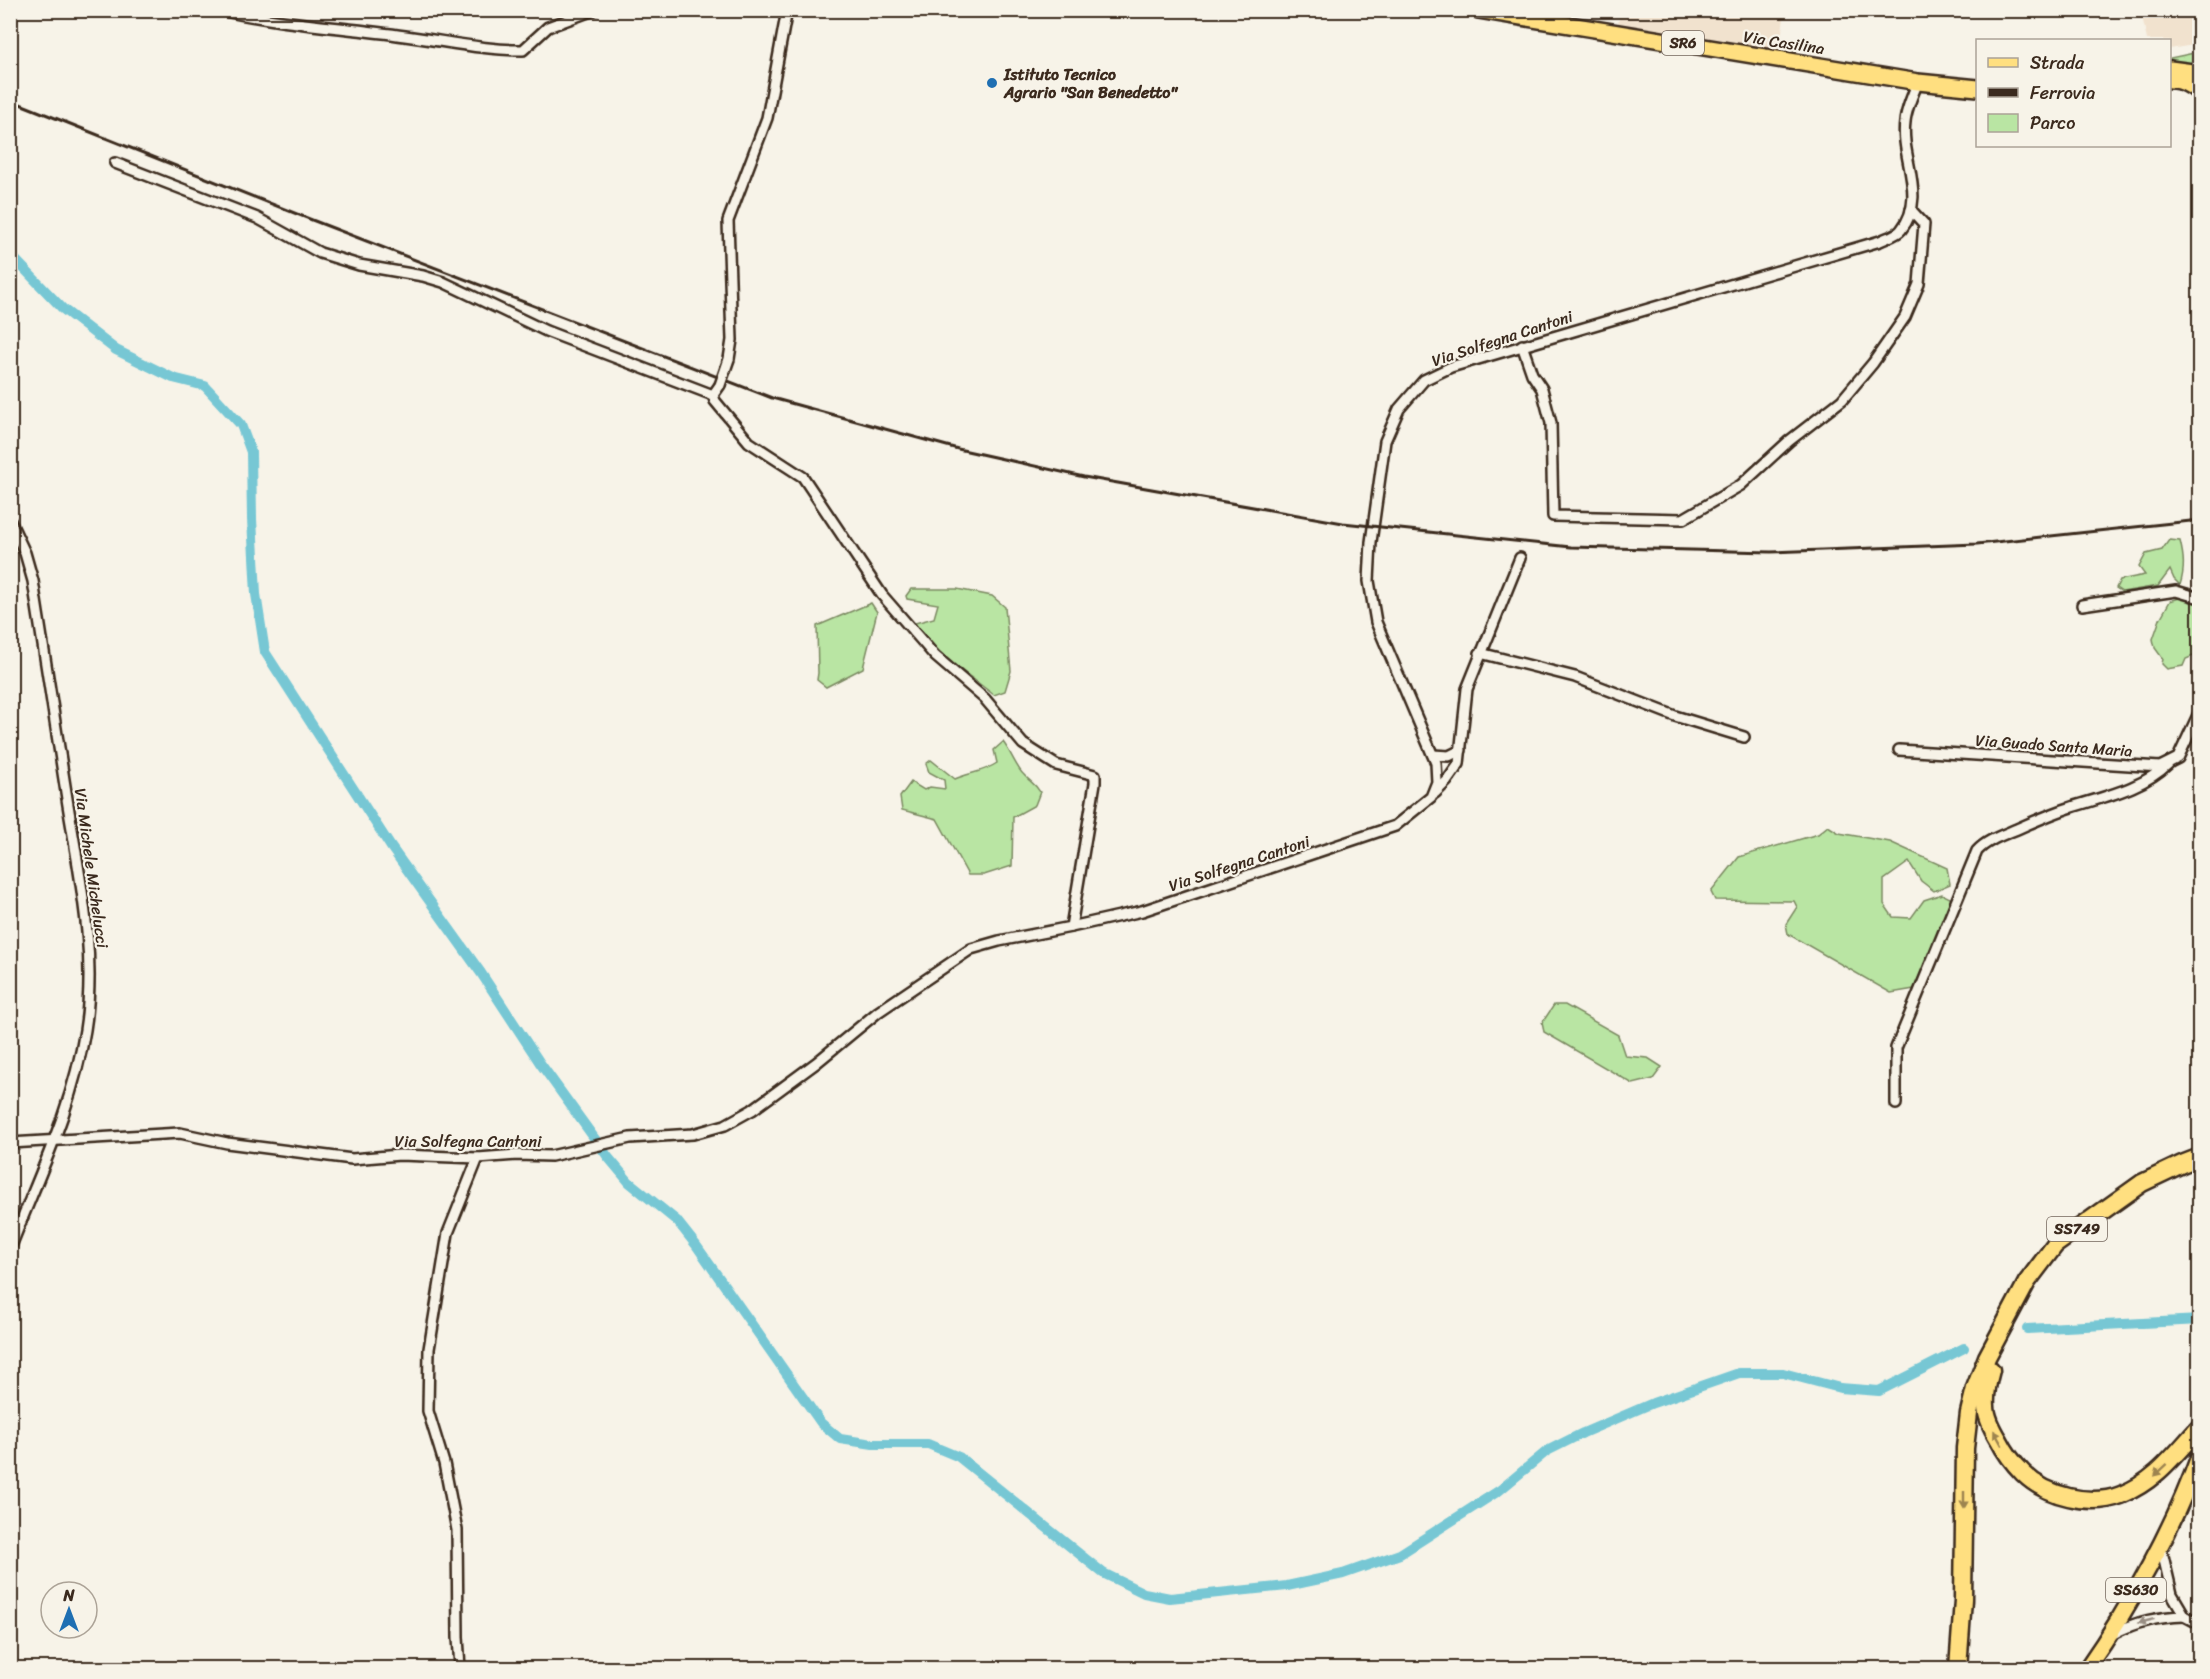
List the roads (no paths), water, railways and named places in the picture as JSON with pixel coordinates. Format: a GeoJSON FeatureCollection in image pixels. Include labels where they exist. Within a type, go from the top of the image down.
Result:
{"type":"FeatureCollection","features":[{"type":"Feature","properties":{"kind":"highway","name":"SS749"},"geometry":{"type":"LineString","coordinates":[[1995,1342],[2027,1282],[2055,1245],[2142,1184],[2181,1164],[2199,1158]]}},
{"type":"Feature","properties":{"kind":"highway"},"geometry":{"type":"LineString","coordinates":[[1995,1342],[1995,1354],[1987,1384],[1986,1408],[1993,1430],[2006,1454],[2024,1474],[2047,1490],[2078,1499],[2119,1496],[2155,1476],[2199,1427]]}},
{"type":"Feature","properties":{"kind":"highway"},"geometry":{"type":"LineString","coordinates":[[1958,1668],[1963,1600],[1965,1448],[1969,1413],[1975,1388],[1995,1342]]}},
{"type":"Feature","properties":{"kind":"main road","name":"Via Casilina"},"geometry":{"type":"LineString","coordinates":[[1478,10],[1918,82],[1976,88]]}},
{"type":"Feature","properties":{"kind":"main road"},"geometry":{"type":"LineString","coordinates":[[2171,69],[2199,73]]}},
{"type":"Feature","properties":{"kind":"main road"},"geometry":{"type":"LineString","coordinates":[[2171,80],[2176,79],[2190,85],[2199,93]]}},
{"type":"Feature","properties":{"kind":"main road","name":"SS630"},"geometry":{"type":"LineString","coordinates":[[2087,1668],[2109,1636],[2160,1542],[2183,1496],[2199,1454]]}},
{"type":"Feature","properties":{"kind":"street"},"geometry":{"type":"LineString","coordinates":[[220,10],[308,26],[404,35],[494,50],[523,50],[548,27],[594,10]]}},
{"type":"Feature","properties":{"kind":"street"},"geometry":{"type":"LineString","coordinates":[[713,395],[720,385],[729,359],[732,340],[728,221],[767,118],[787,10]]}},
{"type":"Feature","properties":{"kind":"street"},"geometry":{"type":"LineString","coordinates":[[1522,345],[1532,374],[1542,389],[1551,423],[1553,516],[1683,519],[1741,485],[1790,441],[1842,400],[1873,363],[1905,317],[1919,284],[1924,224],[1911,210],[1914,205],[1912,182],[1905,142],[1905,120],[1918,82]]}},
{"type":"Feature","properties":{"kind":"street"},"geometry":{"type":"LineString","coordinates":[[114,163],[257,218],[320,253],[359,265],[423,276],[443,282],[546,331],[713,395],[749,442],[803,477],[882,595],[934,656],[986,699],[1023,744],[1056,765],[1095,774],[1071,927]]}},
{"type":"Feature","properties":{"kind":"street","name":"Via Solfegna Cantoni"},"geometry":{"type":"LineString","coordinates":[[10,1143],[180,1133],[227,1143],[352,1159],[400,1155],[478,1158],[517,1155],[551,1156],[630,1138],[693,1134],[725,1125],[752,1110],[816,1063],[878,1012],[971,949],[1142,910],[1395,826],[1431,797],[1437,782],[1436,763],[1376,622],[1369,581],[1371,542],[1385,441],[1399,410],[1424,380],[1450,367],[1522,345],[1880,241],[1900,231],[1911,210]]}},
{"type":"Feature","properties":{"kind":"street","name":"Via Michele Michelucci"},"geometry":{"type":"LineString","coordinates":[[10,521],[25,553],[33,581],[84,897],[89,957],[89,998],[85,1032],[72,1090],[10,1249]]}},
{"type":"Feature","properties":{"kind":"street"},"geometry":{"type":"LineString","coordinates":[[1431,797],[1447,781],[1459,764],[1467,689],[1512,583],[1520,558]]}},
{"type":"Feature","properties":{"kind":"street"},"geometry":{"type":"LineString","coordinates":[[2082,605],[2176,591],[2199,598]]}},
{"type":"Feature","properties":{"kind":"street"},"geometry":{"type":"LineString","coordinates":[[1480,654],[1575,678],[1676,716],[1744,737]]}},
{"type":"Feature","properties":{"kind":"street"},"geometry":{"type":"LineString","coordinates":[[1896,1104],[1896,1048],[1977,851],[1982,846],[2032,822],[2134,786],[2156,775],[2178,758],[2195,734],[2199,711]]}},
{"type":"Feature","properties":{"kind":"street"},"geometry":{"type":"LineString","coordinates":[[1433,755],[1449,756],[1461,750]]}},
{"type":"Feature","properties":{"kind":"street","name":"Via Guado Santa Maria"},"geometry":{"type":"LineString","coordinates":[[1899,750],[2160,767],[2168,764]]}},
{"type":"Feature","properties":{"kind":"street"},"geometry":{"type":"LineString","coordinates":[[460,1668],[457,1530],[444,1463],[428,1411],[429,1350],[448,1233],[478,1158]]}},
{"type":"Feature","properties":{"kind":"street"},"geometry":{"type":"LineString","coordinates":[[2160,1542],[2172,1594],[2185,1616],[2199,1624]]}},
{"type":"Feature","properties":{"kind":"street"},"geometry":{"type":"LineString","coordinates":[[2109,1636],[2128,1625],[2160,1617],[2185,1616]]}},
{"type":"Feature","properties":{"kind":"waterway"},"geometry":{"type":"LineString","coordinates":[[10,254],[63,309],[116,350],[173,378],[205,386],[241,425],[251,452],[256,594],[265,652],[391,847],[481,973],[540,1063],[608,1157],[629,1182],[677,1221],[821,1423],[840,1439],[873,1444],[928,1444],[959,1457],[1103,1573],[1144,1593],[1170,1598],[1287,1586],[1343,1574],[1400,1554],[1500,1490],[1547,1451],[1653,1403],[1739,1373],[1783,1373],[1840,1388],[1879,1391],[1964,1348]]}},
{"type":"Feature","properties":{"kind":"waterway"},"geometry":{"type":"LineString","coordinates":[[2027,1329],[2200,1320]]}},
{"type":"Feature","properties":{"kind":"railway"},"geometry":{"type":"LineString","coordinates":[[10,100],[772,398],[958,449],[1084,477],[1343,523],[1571,547],[1771,552],[1977,544],[2200,520]]}},
{"type":"Feature","properties":{"kind":"place","name":"Istituto Tecnico Agrario \"San Benedetto\""},"geometry":{"type":"Point","coordinates":[992,83]}}]}
